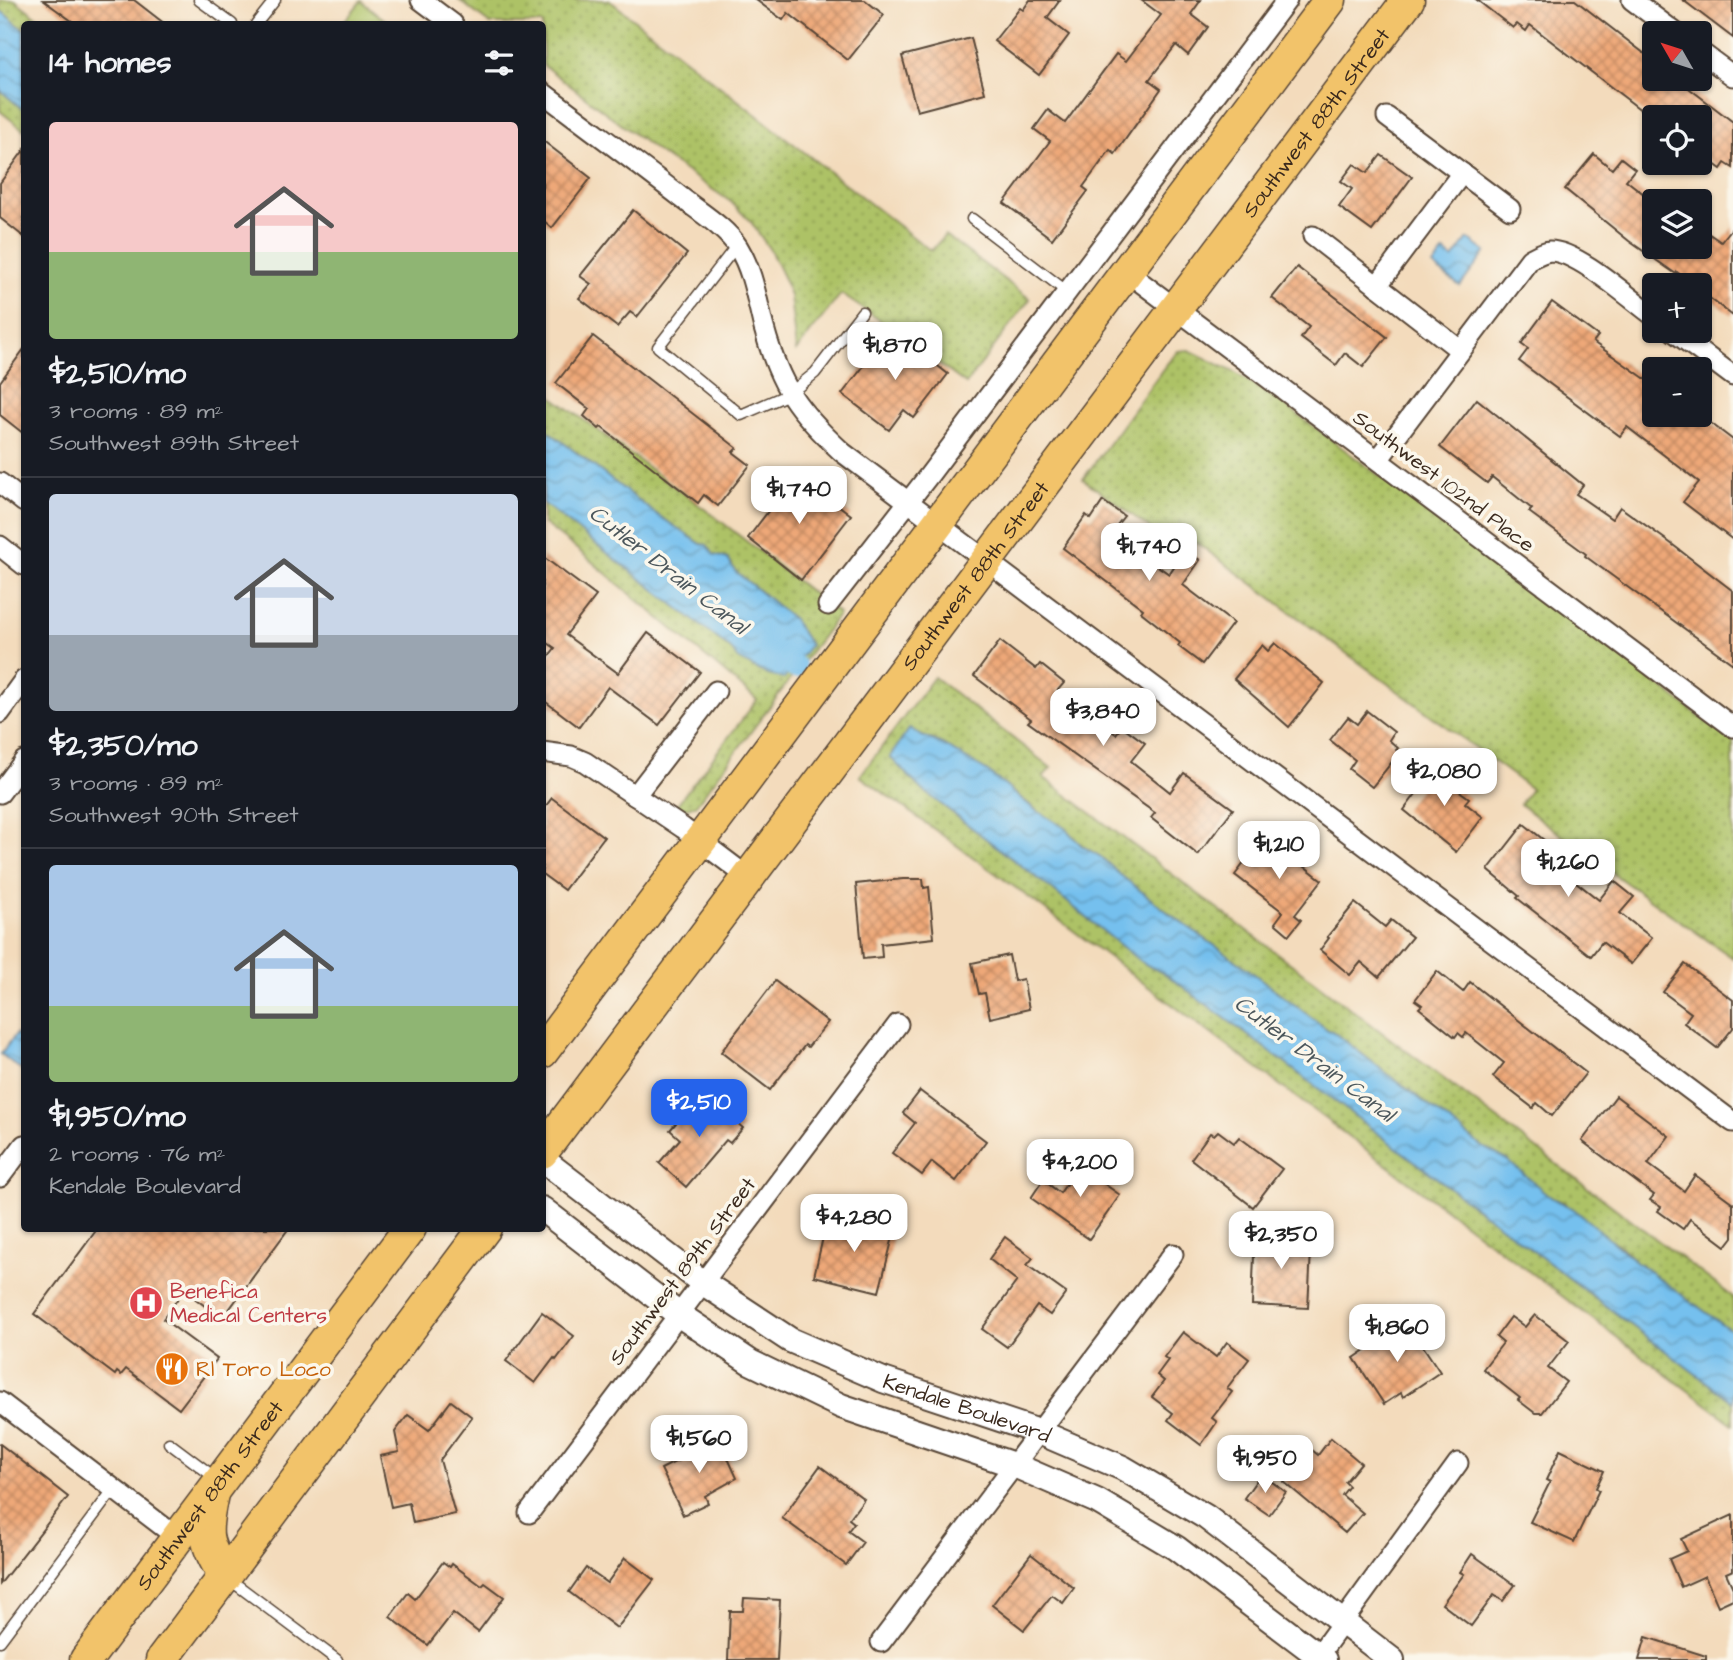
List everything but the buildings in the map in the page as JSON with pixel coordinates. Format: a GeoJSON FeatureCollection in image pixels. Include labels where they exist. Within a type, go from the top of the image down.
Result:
{"type":"FeatureCollection","features":[{"type":"Feature","properties":{"kind":"main road"},"geometry":{"type":"LineString","coordinates":[[546,1047],[1329,0]]}},
{"type":"Feature","properties":{"kind":"main road","name":"Southwest 88th Street"},"geometry":{"type":"LineString","coordinates":[[546,1147],[1408,0]]}},
{"type":"Feature","properties":{"kind":"main road","name":"Southwest 88th Street"},"geometry":{"type":"LineString","coordinates":[[86,1660],[407,1232]]}},
{"type":"Feature","properties":{"kind":"main road"},"geometry":{"type":"LineString","coordinates":[[162,1660],[482,1232]]}},
{"type":"Feature","properties":{"kind":"main road"},"geometry":{"type":"LineString","coordinates":[[216,1487],[205,1527],[211,1553],[225,1577]]}},
{"type":"Feature","properties":{"kind":"street"},"geometry":{"type":"LineString","coordinates":[[421,0],[449,21]]}},
{"type":"Feature","properties":{"kind":"street"},"geometry":{"type":"LineString","coordinates":[[828,605],[1287,0]]}},
{"type":"Feature","properties":{"kind":"street"},"geometry":{"type":"LineString","coordinates":[[1632,0],[1660,21]]}},
{"type":"Feature","properties":{"kind":"street"},"geometry":{"type":"LineString","coordinates":[[1712,61],[1733,76]]}},
{"type":"Feature","properties":{"kind":"street"},"geometry":{"type":"LineString","coordinates":[[546,95],[699,211],[737,245],[752,281],[772,357],[789,394],[842,452],[1733,1122]]}},
{"type":"Feature","properties":{"kind":"street"},"geometry":{"type":"LineString","coordinates":[[1387,117],[1510,209]]}},
{"type":"Feature","properties":{"kind":"street"},"geometry":{"type":"LineString","coordinates":[[1377,286],[1462,173]]}},
{"type":"Feature","properties":{"kind":"street"},"geometry":{"type":"LineString","coordinates":[[1313,236],[1460,350]]}},
{"type":"Feature","properties":{"kind":"street"},"geometry":{"type":"LineString","coordinates":[[1378,460],[1530,260],[1541,253],[1551,251],[1567,254],[1642,307]]}},
{"type":"Feature","properties":{"kind":"street","name":"Southwest 102nd Place"},"geometry":{"type":"LineString","coordinates":[[1127,272],[1733,727]]}},
{"type":"Feature","properties":{"kind":"street"},"geometry":{"type":"LineString","coordinates":[[1689,343],[1733,376]]}},
{"type":"Feature","properties":{"kind":"street"},"geometry":{"type":"LineString","coordinates":[[0,483],[21,500]]}},
{"type":"Feature","properties":{"kind":"street"},"geometry":{"type":"LineString","coordinates":[[0,546],[21,563]]}},
{"type":"Feature","properties":{"kind":"street"},"geometry":{"type":"LineString","coordinates":[[0,713],[21,684]]}},
{"type":"Feature","properties":{"kind":"street"},"geometry":{"type":"LineString","coordinates":[[635,796],[716,691]]}},
{"type":"Feature","properties":{"kind":"street"},"geometry":{"type":"LineString","coordinates":[[546,753],[585,762],[749,877]]}},
{"type":"Feature","properties":{"kind":"street"},"geometry":{"type":"LineString","coordinates":[[0,793],[21,765]]}},
{"type":"Feature","properties":{"kind":"street","name":"Southwest 89th Street"},"geometry":{"type":"LineString","coordinates":[[528,1513],[898,1024]]}},
{"type":"Feature","properties":{"kind":"street"},"geometry":{"type":"LineString","coordinates":[[0,1177],[21,1149]]}},
{"type":"Feature","properties":{"kind":"street","name":"Kendale Boulevard"},"geometry":{"type":"LineString","coordinates":[[546,1161],[702,1282],[790,1340],[883,1380],[1039,1432],[1123,1468],[1206,1517],[1392,1660]]}},
{"type":"Feature","properties":{"kind":"street","name":"Kendale Boulevard"},"geometry":{"type":"LineString","coordinates":[[546,1212],[678,1314],[750,1362],[806,1391],[874,1419],[1014,1465],[1097,1501],[1143,1527],[1196,1563],[1319,1658]]}},
{"type":"Feature","properties":{"kind":"street"},"geometry":{"type":"LineString","coordinates":[[881,1642],[1173,1254]]}},
{"type":"Feature","properties":{"kind":"street"},"geometry":{"type":"LineString","coordinates":[[0,1402],[177,1538]]}},
{"type":"Feature","properties":{"kind":"street"},"geometry":{"type":"LineString","coordinates":[[1319,1658],[1458,1464]]}},
{"type":"Feature","properties":{"kind":"lane"},"geometry":{"type":"LineString","coordinates":[[199,0],[228,21]]}},
{"type":"Feature","properties":{"kind":"lane"},"geometry":{"type":"LineString","coordinates":[[258,21],[275,0]]}},
{"type":"Feature","properties":{"kind":"lane"},"geometry":{"type":"LineString","coordinates":[[972,219],[1066,292]]}},
{"type":"Feature","properties":{"kind":"lane"},"geometry":{"type":"LineString","coordinates":[[737,245],[658,347],[741,415],[789,394],[816,373],[862,312]]}},
{"type":"Feature","properties":{"kind":"lane"},"geometry":{"type":"LineString","coordinates":[[169,1443],[216,1487]]}},
{"type":"Feature","properties":{"kind":"lane"},"geometry":{"type":"LineString","coordinates":[[0,1641],[113,1490]]}},
{"type":"Feature","properties":{"kind":"lane"},"geometry":{"type":"LineString","coordinates":[[225,1577],[337,1660]]}},
{"type":"Feature","properties":{"kind":"green space"},"geometry":{"type":"Polygon","coordinates":[[[0,0],[15,0],[42,21],[21,21],[21,28],[0,10],[0,0]]]}},
{"type":"Feature","properties":{"kind":"green space"},"geometry":{"type":"Polygon","coordinates":[[[459,0],[609,0],[931,251],[945,235],[1030,299],[966,384],[841,294],[796,351],[790,296],[785,281],[770,250],[751,222],[731,202],[659,153],[546,67],[546,21],[486,21],[459,0]]]}},
{"type":"Feature","properties":{"kind":"green space"},"geometry":{"type":"Polygon","coordinates":[[[361,1],[386,21],[344,21],[361,1]]]}},
{"type":"Feature","properties":{"kind":"green space"},"geometry":{"type":"Polygon","coordinates":[[[0,90],[21,108],[21,128],[0,111],[0,90]]]}},
{"type":"Feature","properties":{"kind":"green space"},"geometry":{"type":"Polygon","coordinates":[[[1189,350],[1234,372],[1281,402],[1733,741],[1733,958],[1602,866],[1520,804],[1531,789],[1190,538],[1181,551],[1083,479],[1165,366],[1178,351],[1189,350]]]}},
{"type":"Feature","properties":{"kind":"green space"},"geometry":{"type":"Polygon","coordinates":[[[546,392],[718,519],[839,614],[696,805],[687,808],[675,807],[757,700],[546,525],[546,505],[745,662],[768,675],[793,667],[790,665],[797,655],[810,645],[793,619],[735,571],[727,560],[714,555],[707,545],[701,544],[652,511],[546,429],[546,392]]]}},
{"type":"Feature","properties":{"kind":"green space"},"geometry":{"type":"Polygon","coordinates":[[[934,677],[1051,768],[1043,777],[1733,1297],[1733,1332],[1634,1260],[1618,1244],[1604,1237],[1563,1202],[1552,1198],[1532,1183],[1507,1160],[1481,1146],[1332,1031],[1170,914],[1101,857],[1081,845],[988,772],[942,744],[915,733],[890,757],[919,787],[1141,962],[1167,975],[1733,1402],[1733,1424],[1023,893],[860,776],[934,677]]]}},
{"type":"Feature","properties":{"kind":"water"},"geometry":{"type":"Polygon","coordinates":[[[0,10],[21,28],[21,108],[0,90],[0,10]]]}},
{"type":"Feature","properties":{"kind":"water"},"geometry":{"type":"Polygon","coordinates":[[[1468,239],[1486,252],[1460,286],[1433,266],[1444,252],[1453,259],[1468,239]]]}},
{"type":"Feature","properties":{"kind":"water"},"geometry":{"type":"Polygon","coordinates":[[[546,429],[652,511],[701,544],[707,545],[714,555],[728,559],[735,571],[793,619],[810,645],[801,657],[797,655],[790,665],[793,668],[784,679],[768,675],[738,659],[731,649],[546,505],[546,429]]]}},
{"type":"Feature","properties":{"kind":"water"},"geometry":{"type":"Polygon","coordinates":[[[910,728],[988,772],[1034,809],[1065,828],[1081,845],[1101,857],[1170,914],[1332,1031],[1481,1146],[1507,1160],[1552,1198],[1574,1209],[1634,1260],[1733,1332],[1733,1402],[1167,975],[1141,962],[919,787],[890,757],[910,728]]]}},
{"type":"Feature","properties":{"kind":"water"},"geometry":{"type":"Polygon","coordinates":[[[16,1034],[21,1038],[18,1042],[21,1044],[21,1070],[1,1054],[16,1034]]]}},
{"type":"Feature","properties":{"kind":"waterway","name":"Cutler Drain Canal"},"geometry":{"type":"LineString","coordinates":[[766,645],[795,667]]}},
{"type":"Feature","properties":{"kind":"place","name":"Benefica Medical Centers"},"geometry":{"type":"Point","coordinates":[146,1303]}},
{"type":"Feature","properties":{"kind":"place","name":"Rl Toro Loco"},"geometry":{"type":"Point","coordinates":[172,1369]}}]}
